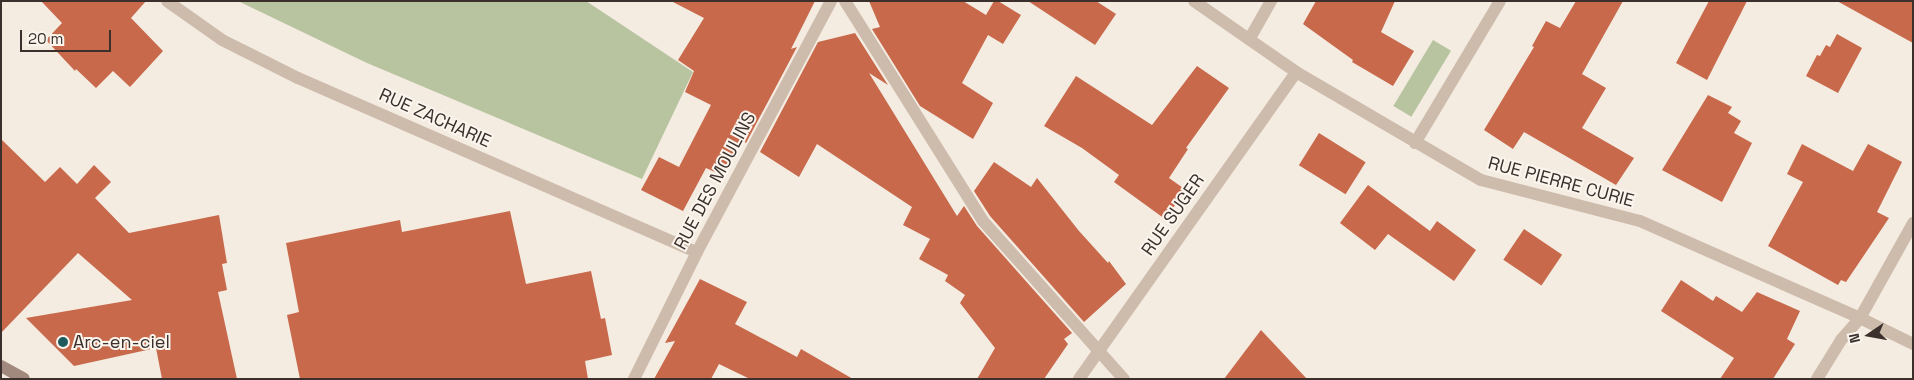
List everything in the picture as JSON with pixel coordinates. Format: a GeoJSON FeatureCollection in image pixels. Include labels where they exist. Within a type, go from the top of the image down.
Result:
{"type":"FeatureCollection","features":[{"type":"Feature","properties":{"kind":"main road"},"geometry":{"type":"LineString","coordinates":[[5,372],[24,379]]}},
{"type":"Feature","properties":{"kind":"street","name":"RUE ZACHARIE"},"geometry":{"type":"LineString","coordinates":[[167,1],[222,40],[298,78],[697,252]]}},
{"type":"Feature","properties":{"kind":"street","name":"RUE DES MOULINS"},"geometry":{"type":"LineString","coordinates":[[634,379],[697,252],[831,1]]}},
{"type":"Feature","properties":{"kind":"street"},"geometry":{"type":"LineString","coordinates":[[845,1],[983,221],[1124,379]]}},
{"type":"Feature","properties":{"kind":"street","name":"RUE PIERRE CURIE"},"geometry":{"type":"LineString","coordinates":[[1194,1],[1250,38],[1296,72],[1480,180],[1640,221],[1860,318],[1913,344]]}},
{"type":"Feature","properties":{"kind":"street"},"geometry":{"type":"LineString","coordinates":[[1250,38],[1271,1]]}},
{"type":"Feature","properties":{"kind":"street"},"geometry":{"type":"LineString","coordinates":[[1415,143],[1500,1]]}},
{"type":"Feature","properties":{"kind":"street","name":"RUE SUGER"},"geometry":{"type":"LineString","coordinates":[[1079,379],[1296,72]]}},
{"type":"Feature","properties":{"kind":"street"},"geometry":{"type":"LineString","coordinates":[[1816,379],[1840,340],[1860,318],[1913,223]]}},
{"type":"Feature","properties":{"kind":"green space"},"geometry":{"type":"Polygon","coordinates":[[[238,1],[586,1],[693,72],[642,179],[367,63],[238,1]]]}},
{"type":"Feature","properties":{"kind":"green space"},"geometry":{"type":"Polygon","coordinates":[[[1433,40],[1451,51],[1411,117],[1393,106],[1433,40]]]}},
{"type":"Feature","properties":{"kind":"building"},"geometry":{"type":"Polygon","coordinates":[[[41,1],[146,1],[131,18],[163,51],[130,87],[113,71],[96,88],[76,69],[75,71],[46,40],[62,23],[41,1]]]}},
{"type":"Feature","properties":{"kind":"building"},"geometry":{"type":"Polygon","coordinates":[[[671,1],[815,1],[791,49],[797,47],[746,143],[742,140],[727,167],[720,164],[715,172],[706,168],[683,211],[641,190],[659,157],[679,167],[711,105],[685,92],[694,71],[678,60],[704,18],[671,1]]]}},
{"type":"Feature","properties":{"kind":"building"},"geometry":{"type":"Polygon","coordinates":[[[869,1],[963,1],[986,15],[994,1],[998,1],[1021,15],[1003,44],[988,35],[962,83],[993,103],[973,139],[920,106],[872,29],[880,27],[869,1]]]}},
{"type":"Feature","properties":{"kind":"building"},"geometry":{"type":"Polygon","coordinates":[[[1028,1],[1096,1],[1116,14],[1095,45],[1028,1]]]}},
{"type":"Feature","properties":{"kind":"building"},"geometry":{"type":"Polygon","coordinates":[[[1316,1],[1395,1],[1381,32],[1414,51],[1393,86],[1352,62],[1353,60],[1303,24],[1316,1]]]}},
{"type":"Feature","properties":{"kind":"building"},"geometry":{"type":"Polygon","coordinates":[[[1576,1],[1623,1],[1582,74],[1606,88],[1582,128],[1634,158],[1616,185],[1524,132],[1513,149],[1484,130],[1534,47],[1532,46],[1546,21],[1560,28],[1576,1]]]}},
{"type":"Feature","properties":{"kind":"building"},"geometry":{"type":"Polygon","coordinates":[[[1709,1],[1747,1],[1707,80],[1676,63],[1709,1]]]}},
{"type":"Feature","properties":{"kind":"building"},"geometry":{"type":"Polygon","coordinates":[[[1837,1],[1913,1],[1913,43],[1837,1]]]}},
{"type":"Feature","properties":{"kind":"building"},"geometry":{"type":"Polygon","coordinates":[[[855,33],[888,85],[869,73],[957,216],[964,206],[977,226],[1072,333],[1064,339],[1068,344],[1044,379],[977,379],[995,348],[960,303],[965,295],[945,281],[948,275],[919,259],[930,239],[903,225],[912,207],[817,144],[799,177],[760,152],[818,42],[855,33]]]}},
{"type":"Feature","properties":{"kind":"building"},"geometry":{"type":"Polygon","coordinates":[[[1837,34],[1862,48],[1838,93],[1806,76],[1817,55],[1820,56],[1826,45],[1830,47],[1837,34]]]}},
{"type":"Feature","properties":{"kind":"building"},"geometry":{"type":"Polygon","coordinates":[[[1197,66],[1229,88],[1186,148],[1188,149],[1169,178],[1186,190],[1165,219],[1114,182],[1119,175],[1082,148],[1044,126],[1076,76],[1152,125],[1197,66]]]}},
{"type":"Feature","properties":{"kind":"building"},"geometry":{"type":"Polygon","coordinates":[[[1708,95],[1732,107],[1728,113],[1741,121],[1734,133],[1752,143],[1722,202],[1662,170],[1708,95]]]}},
{"type":"Feature","properties":{"kind":"building"},"geometry":{"type":"Polygon","coordinates":[[[1319,133],[1366,162],[1346,194],[1299,165],[1319,133]]]}},
{"type":"Feature","properties":{"kind":"building"},"geometry":{"type":"Polygon","coordinates":[[[1,139],[45,182],[60,167],[77,184],[94,165],[111,182],[95,198],[129,233],[219,215],[227,263],[222,264],[227,290],[218,292],[237,379],[162,379],[156,348],[74,366],[26,318],[132,300],[78,253],[1,333],[1,139]]]}},
{"type":"Feature","properties":{"kind":"building"},"geometry":{"type":"Polygon","coordinates":[[[1802,144],[1853,171],[1868,144],[1902,162],[1877,212],[1889,218],[1846,282],[1841,280],[1838,285],[1768,246],[1803,182],[1787,174],[1802,144]]]}},
{"type":"Feature","properties":{"kind":"building"},"geometry":{"type":"Polygon","coordinates":[[[994,162],[1031,187],[1037,178],[1079,231],[1108,263],[1109,261],[1126,284],[1084,322],[990,216],[974,191],[994,162]]]}},
{"type":"Feature","properties":{"kind":"building"},"geometry":{"type":"Polygon","coordinates":[[[1368,185],[1430,231],[1437,221],[1476,250],[1454,281],[1388,234],[1375,250],[1340,223],[1368,185]]]}},
{"type":"Feature","properties":{"kind":"building"},"geometry":{"type":"Polygon","coordinates":[[[510,211],[526,284],[591,271],[601,319],[605,318],[612,355],[585,361],[588,379],[300,379],[287,315],[299,312],[286,243],[400,220],[402,232],[510,211]]]}},
{"type":"Feature","properties":{"kind":"building"},"geometry":{"type":"Polygon","coordinates":[[[1524,229],[1562,255],[1541,285],[1503,260],[1524,229]]]}},
{"type":"Feature","properties":{"kind":"building"},"geometry":{"type":"Polygon","coordinates":[[[700,279],[747,302],[735,324],[797,357],[801,349],[853,379],[750,379],[719,364],[711,379],[654,379],[675,341],[665,343],[700,279]]]}},
{"type":"Feature","properties":{"kind":"building"},"geometry":{"type":"Polygon","coordinates":[[[1681,280],[1713,301],[1716,296],[1742,312],[1757,292],[1800,311],[1787,339],[1795,344],[1773,379],[1720,379],[1734,358],[1661,311],[1681,280]]]}},
{"type":"Feature","properties":{"kind":"building"},"geometry":{"type":"Polygon","coordinates":[[[1261,330],[1307,379],[1224,379],[1261,330]]]}},
{"type":"Feature","properties":{"kind":"place","name":"Arc-en-ciel"},"geometry":{"type":"Point","coordinates":[63,342]}}]}
